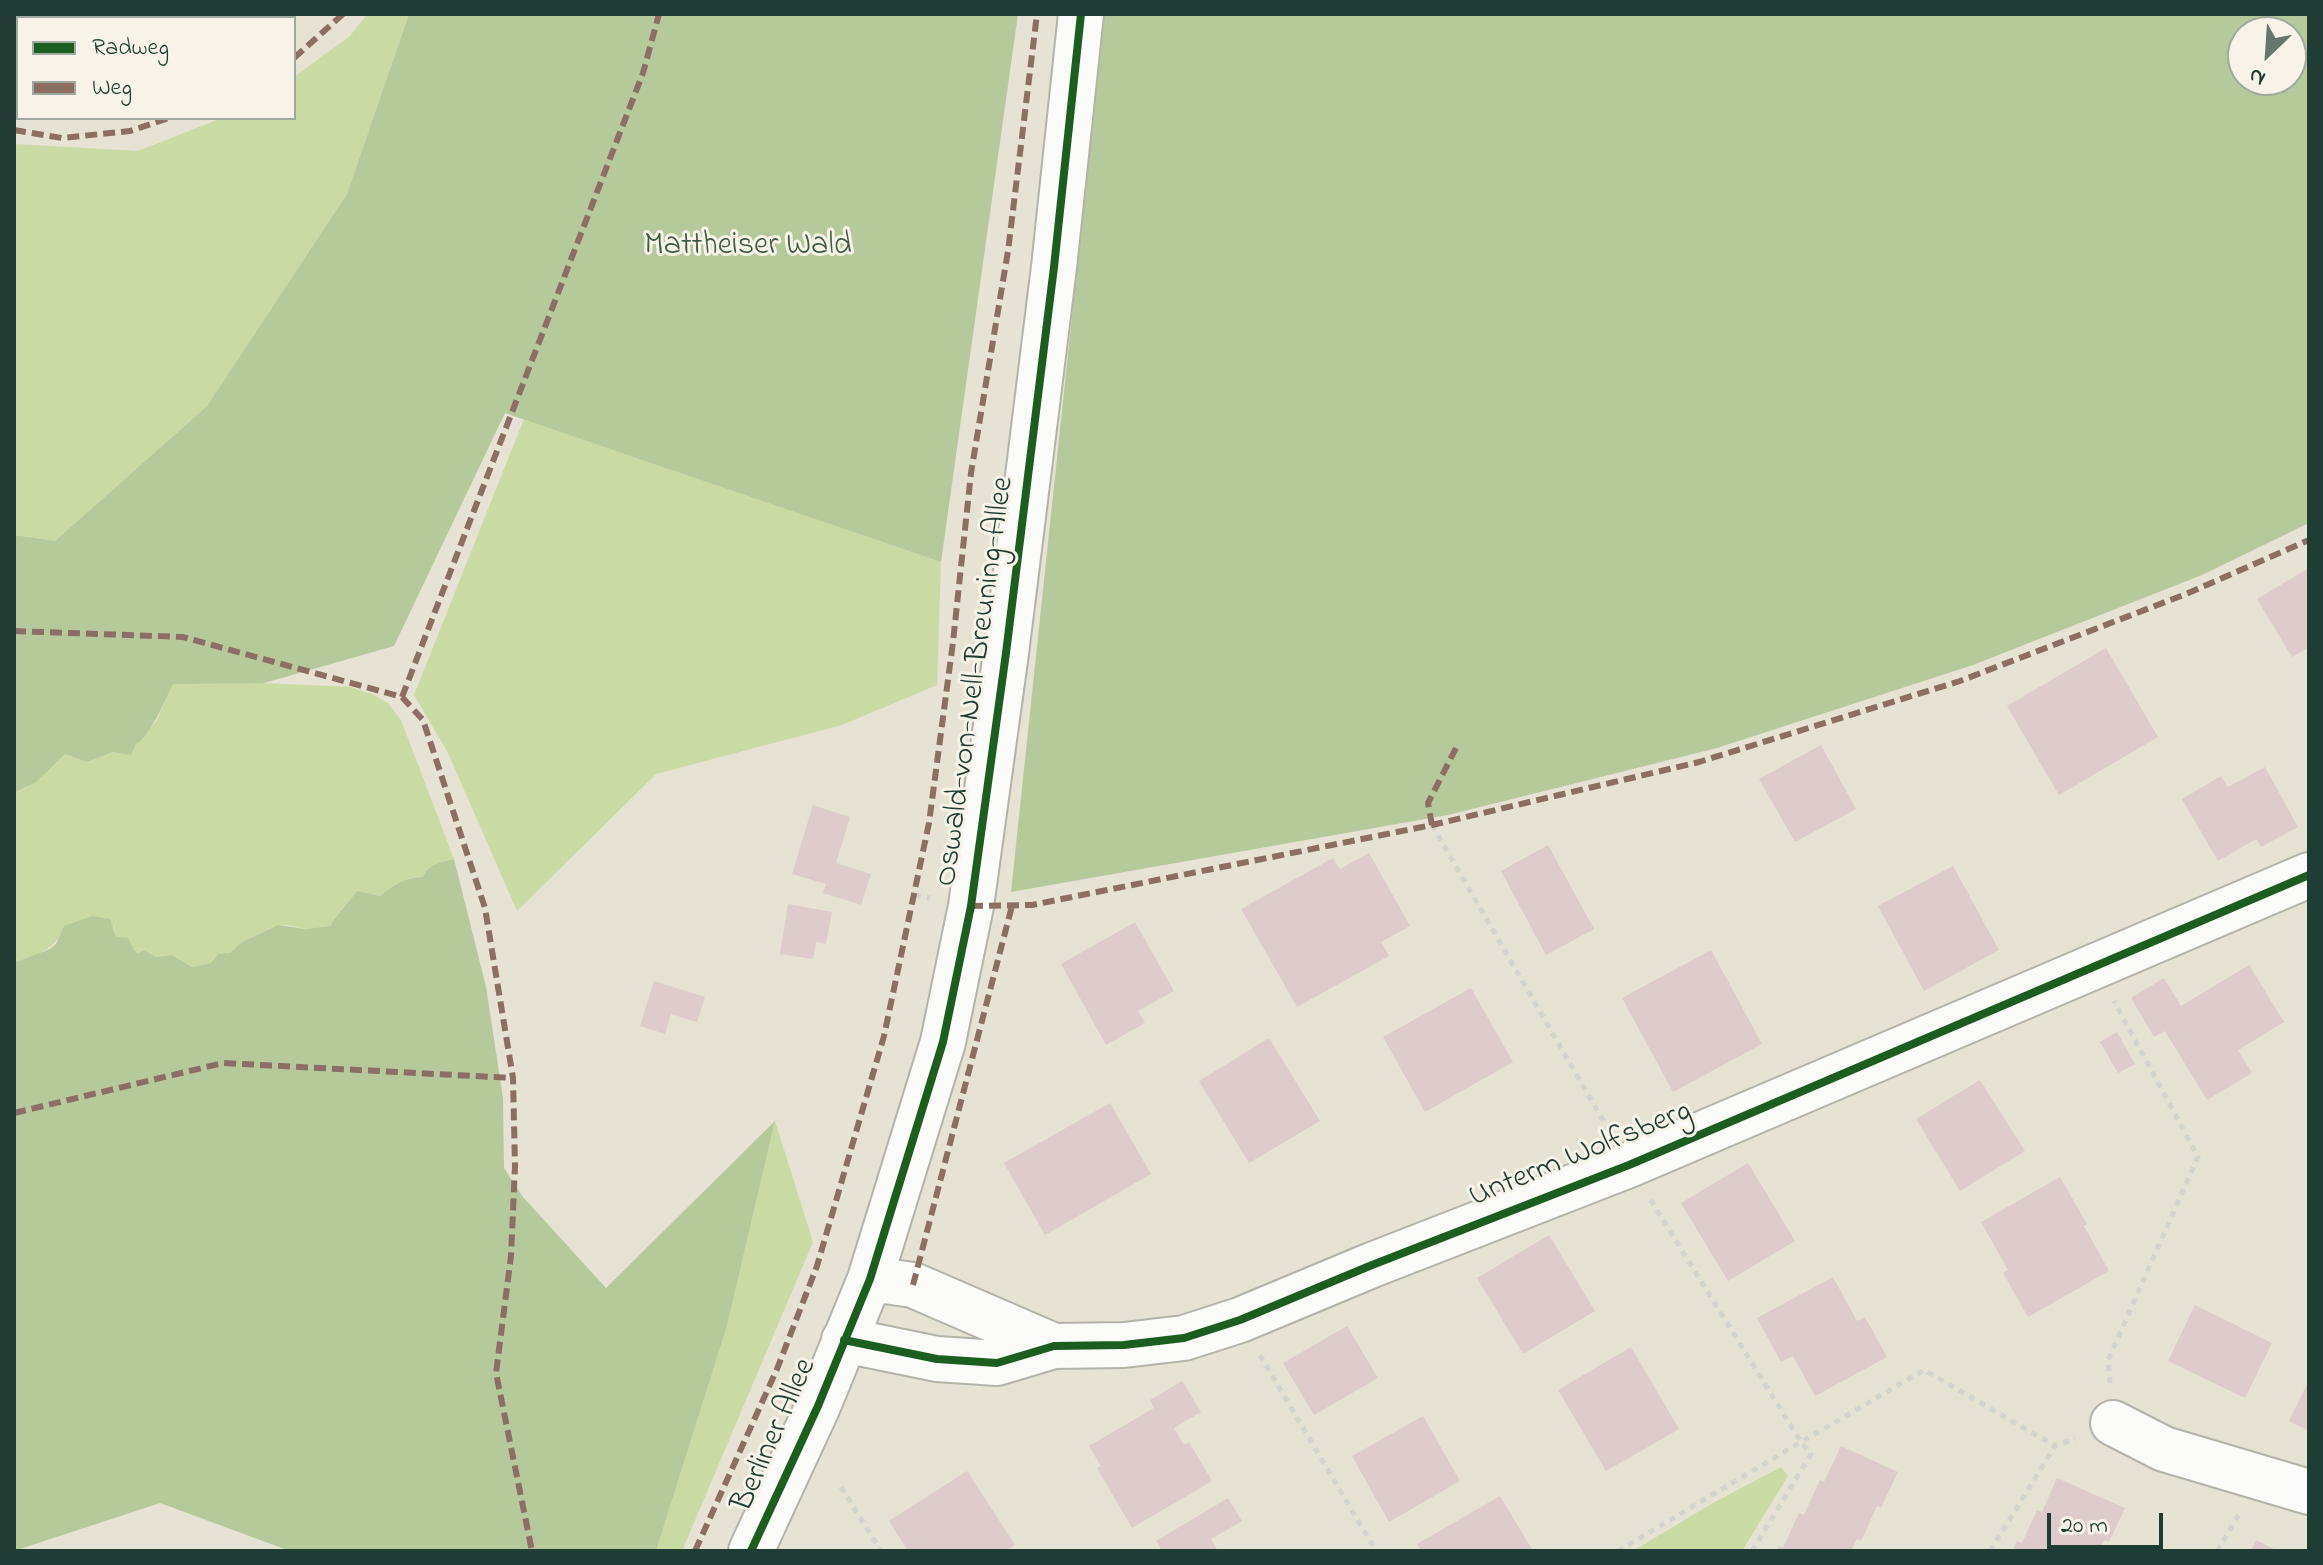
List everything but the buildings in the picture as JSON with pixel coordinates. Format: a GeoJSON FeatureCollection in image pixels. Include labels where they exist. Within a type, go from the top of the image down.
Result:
{"type":"FeatureCollection","features":[{"type":"Feature","properties":{"kind":"street","name":"Oswald-von-Nell-Breuning-Allee"},"geometry":{"type":"LineString","coordinates":[[844,1340],[870,1279],[943,1042],[971,906],[1054,267],[1081,14]]}},
{"type":"Feature","properties":{"kind":"street","name":"Unterm Wolfsberg"},"geometry":{"type":"LineString","coordinates":[[844,1340],[937,1359],[997,1363],[1054,1346],[1124,1345],[1184,1338],[1240,1320],[1629,1165],[2309,875]]}},
{"type":"Feature","properties":{"kind":"street","name":"Unterm Wolfsberg"},"geometry":{"type":"LineString","coordinates":[[870,1279],[913,1285],[1054,1346]]}},
{"type":"Feature","properties":{"kind":"street","name":"Berliner Allee"},"geometry":{"type":"LineString","coordinates":[[751,1551],[818,1406],[844,1340]]}},
{"type":"Feature","properties":{"kind":"street"},"geometry":{"type":"LineString","coordinates":[[2113,1423],[2164,1449],[2309,1492]]}},
{"type":"Feature","properties":{"kind":"path"},"geometry":{"type":"LineString","coordinates":[[1990,1551],[2055,1446],[2113,1423],[2108,1360],[2198,1157],[2095,965]]}},
{"type":"Feature","properties":{"kind":"path"},"geometry":{"type":"LineString","coordinates":[[1240,1320],[1376,1551]]}},
{"type":"Feature","properties":{"kind":"path"},"geometry":{"type":"LineString","coordinates":[[1618,1551],[1924,1370],[2055,1446]]}},
{"type":"Feature","properties":{"kind":"path"},"geometry":{"type":"LineString","coordinates":[[1752,1551],[1811,1454],[1801,1442]]}},
{"type":"Feature","properties":{"kind":"path"},"geometry":{"type":"LineString","coordinates":[[841,1487],[881,1551]]}},
{"type":"Feature","properties":{"kind":"green space"},"geometry":{"type":"Polygon","coordinates":[[[367,14],[409,14],[347,194],[207,406],[55,541],[14,535],[14,144],[138,151],[217,120],[296,120],[296,76],[350,36],[367,14]]]}},
{"type":"Feature","properties":{"kind":"green space","name":"Mattheiser Wald"},"geometry":{"type":"Polygon","coordinates":[[[409,14],[1018,14],[941,562],[505,413],[394,646],[264,683],[173,684],[152,725],[131,755],[113,752],[87,762],[65,754],[36,782],[14,793],[14,535],[55,541],[207,406],[347,194],[409,14]]]}},
{"type":"Feature","properties":{"kind":"green space"},"geometry":{"type":"Polygon","coordinates":[[[1104,14],[2309,14],[2309,523],[2202,575],[1973,665],[1717,748],[1448,815],[1011,892],[1104,14]]]}},
{"type":"Feature","properties":{"kind":"green space"},"geometry":{"type":"Polygon","coordinates":[[[524,419],[941,562],[937,685],[842,725],[656,774],[517,911],[448,753],[414,695],[524,419]]]}},
{"type":"Feature","properties":{"kind":"green space"},"geometry":{"type":"Polygon","coordinates":[[[173,683],[351,687],[388,703],[401,720],[454,859],[435,864],[423,877],[400,882],[380,896],[357,892],[330,926],[305,929],[287,925],[271,928],[242,942],[211,963],[192,967],[172,955],[156,957],[144,950],[139,953],[116,938],[114,927],[60,934],[47,949],[14,963],[14,793],[24,789],[65,754],[87,762],[113,752],[131,754],[157,720],[173,683]]]}},
{"type":"Feature","properties":{"kind":"green space"},"geometry":{"type":"Polygon","coordinates":[[[454,859],[486,987],[503,1098],[504,1168],[523,1197],[606,1288],[775,1121],[727,1326],[656,1551],[290,1551],[160,1503],[14,1551],[14,963],[50,949],[56,944],[64,926],[92,916],[110,919],[116,937],[128,938],[138,953],[144,950],[156,957],[172,955],[192,967],[211,963],[218,954],[230,953],[242,942],[278,925],[305,929],[330,926],[357,891],[380,896],[400,882],[423,877],[436,864],[454,859]]]}},
{"type":"Feature","properties":{"kind":"green space"},"geometry":{"type":"Polygon","coordinates":[[[775,1121],[813,1242],[682,1551],[656,1551],[727,1326],[775,1121]]]}},
{"type":"Feature","properties":{"kind":"green space"},"geometry":{"type":"Polygon","coordinates":[[[1781,1467],[1788,1476],[1742,1551],[1633,1551],[1713,1503],[1781,1467]]]}},
{"type":"Feature","properties":{"kind":"marked path"},"geometry":{"type":"LineString","coordinates":[[296,56],[343,14]]}},
{"type":"Feature","properties":{"kind":"marked path"},"geometry":{"type":"LineString","coordinates":[[402,697],[643,73],[659,14]]}},
{"type":"Feature","properties":{"kind":"marked path"},"geometry":{"type":"LineString","coordinates":[[695,1551],[777,1369],[817,1266],[884,1036],[929,823],[971,473],[1008,251],[1037,14]]}},
{"type":"Feature","properties":{"kind":"marked path"},"geometry":{"type":"LineString","coordinates":[[14,130],[62,138],[130,131],[163,120]]}},
{"type":"Feature","properties":{"kind":"marked path"},"geometry":{"type":"LineString","coordinates":[[971,906],[1032,905],[1432,825],[1699,762],[1960,681],[2186,594],[2309,540]]}},
{"type":"Feature","properties":{"kind":"marked path"},"geometry":{"type":"LineString","coordinates":[[14,631],[183,637],[402,697],[423,720],[485,908],[513,1078],[515,1166],[511,1256],[496,1373],[532,1551]]}},
{"type":"Feature","properties":{"kind":"marked path"},"geometry":{"type":"LineString","coordinates":[[1432,825],[1428,803],[1456,748]]}},
{"type":"Feature","properties":{"kind":"marked path"},"geometry":{"type":"LineString","coordinates":[[913,1285],[1012,906]]}},
{"type":"Feature","properties":{"kind":"marked path"},"geometry":{"type":"LineString","coordinates":[[14,1113],[223,1063],[513,1078]]}},
{"type":"Feature","properties":{"kind":"cycle path"},"geometry":{"type":"LineString","coordinates":[[751,1551],[818,1406],[870,1279],[943,1042],[971,906],[1006,653],[1054,267],[1081,14]]}},
{"type":"Feature","properties":{"kind":"cycle path"},"geometry":{"type":"LineString","coordinates":[[844,1340],[937,1359],[997,1363],[1054,1346],[1124,1345],[1184,1338],[1240,1320],[1629,1165],[2309,875]]}}]}
